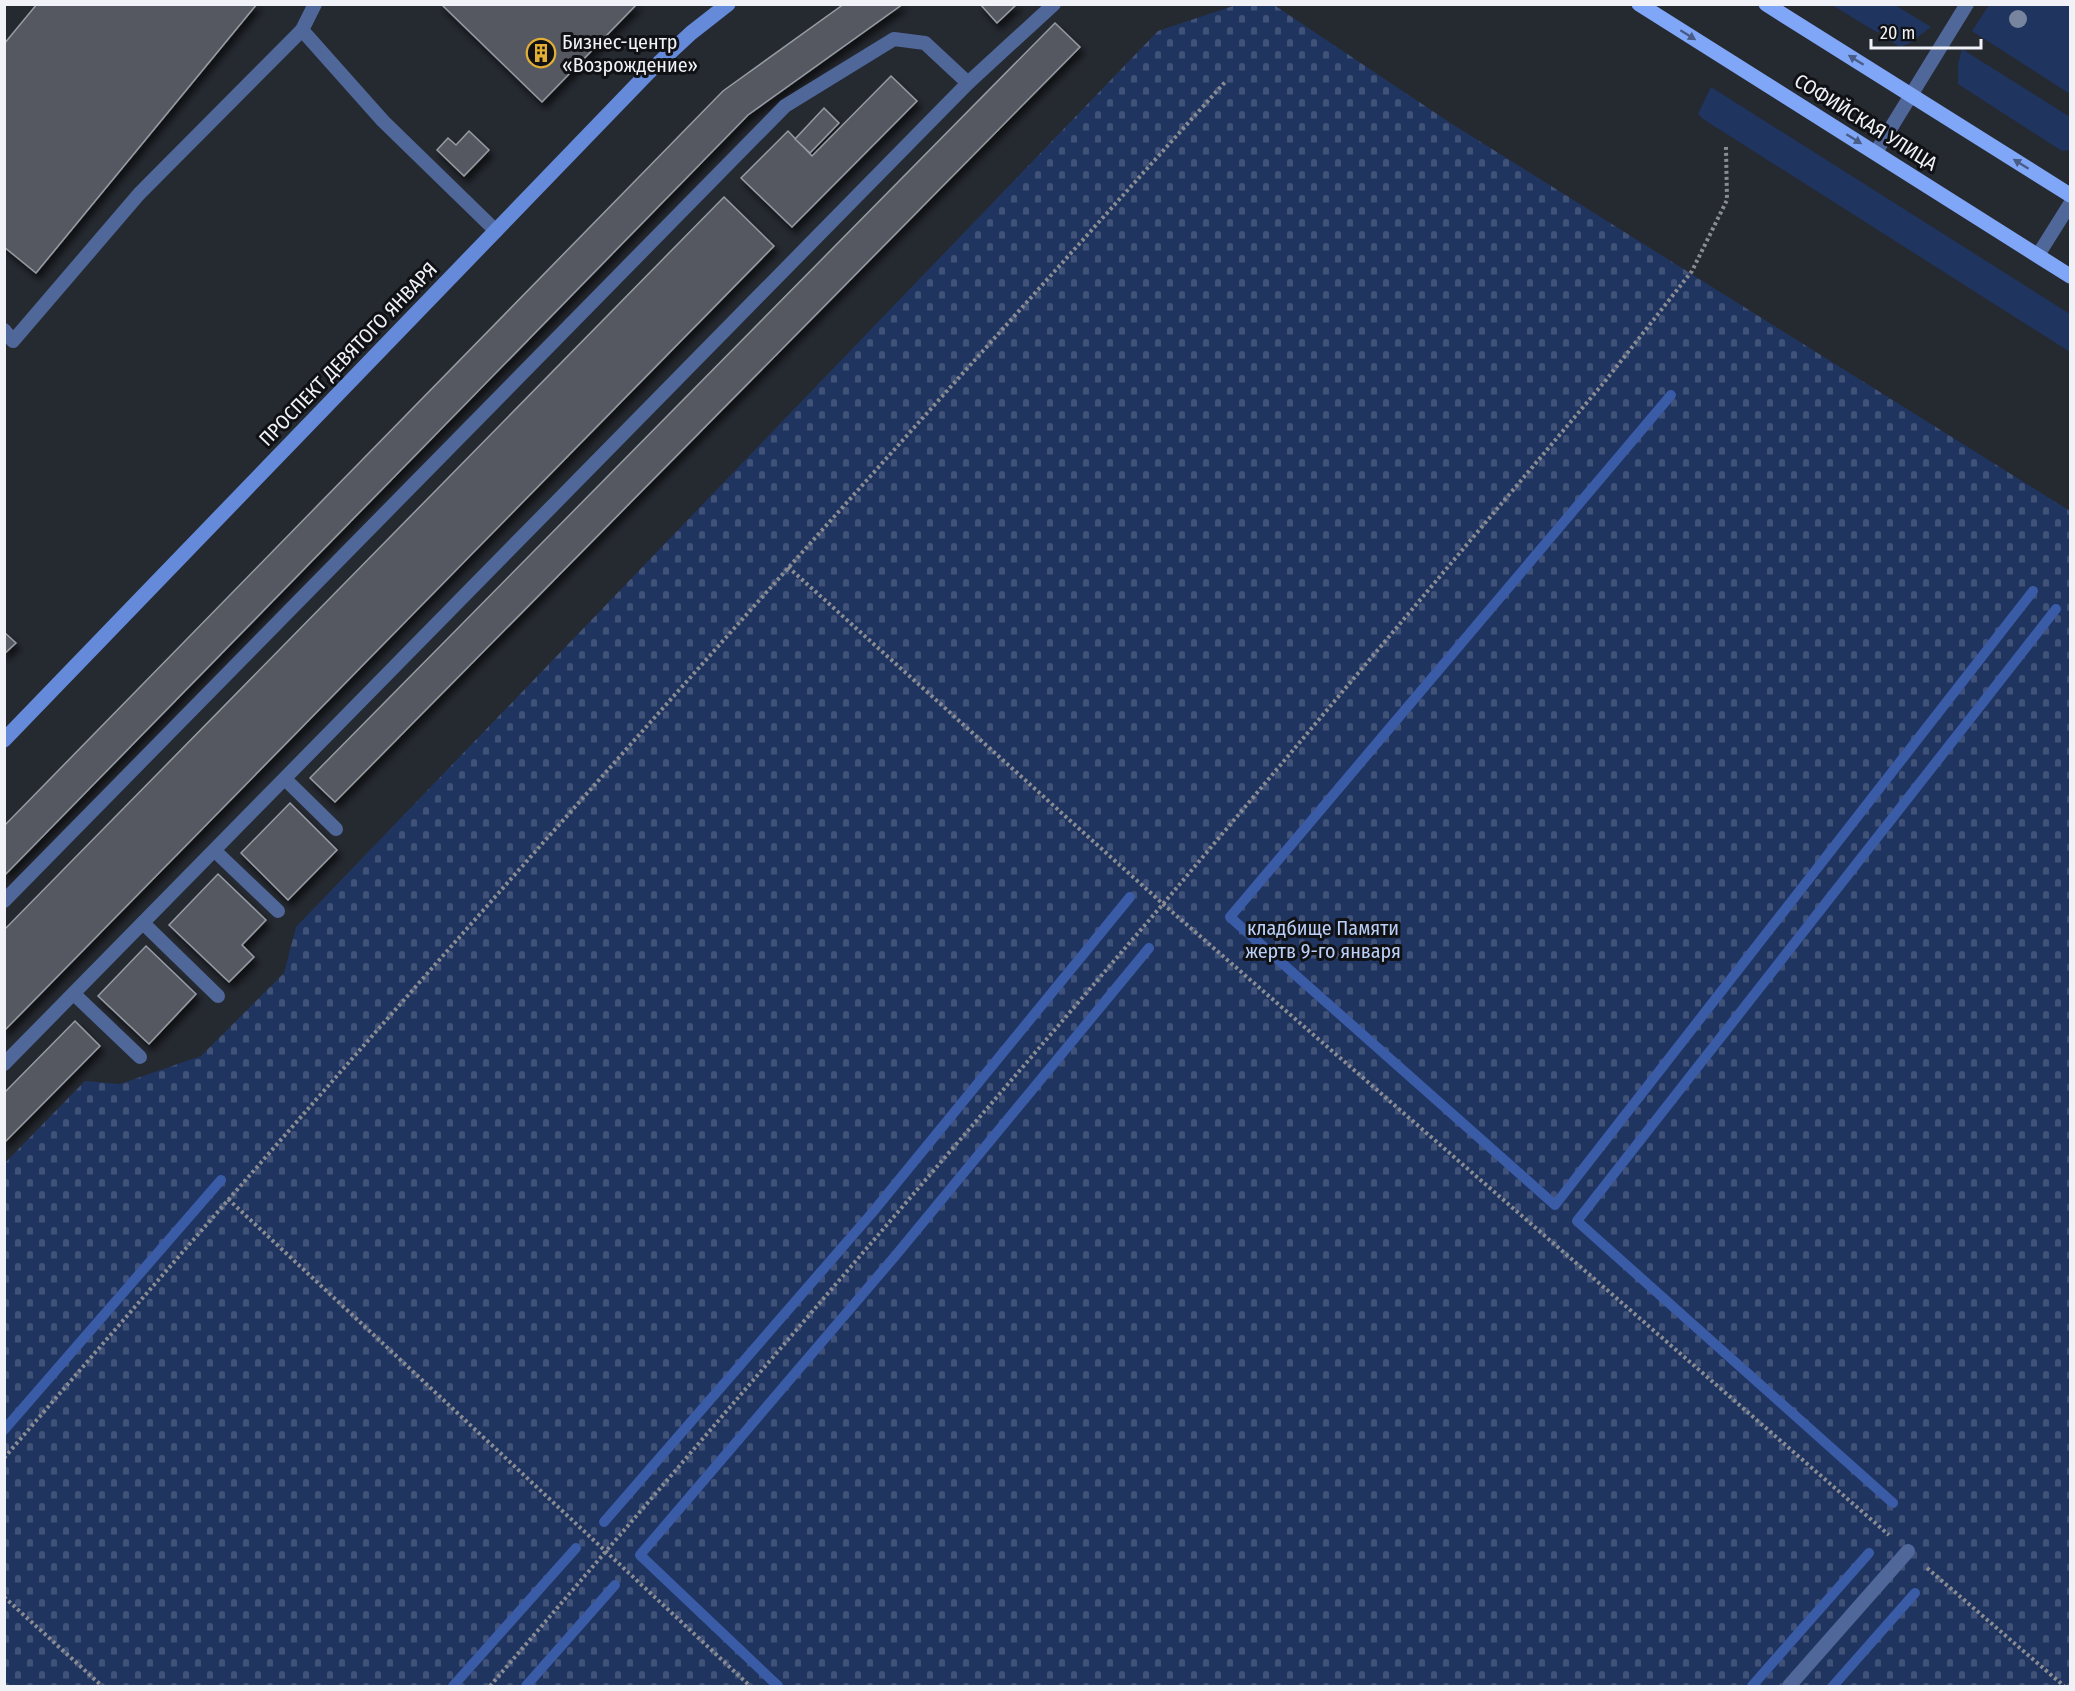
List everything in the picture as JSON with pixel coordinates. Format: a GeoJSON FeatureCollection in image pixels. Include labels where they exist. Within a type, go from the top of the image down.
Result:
{"type":"FeatureCollection","features":[{"type":"Feature","properties":{"kind":"main road","name":"СОФИЙСКАЯ УЛИЦА"},"geometry":{"type":"LineString","coordinates":[[1639,4],[2070,276]]}},
{"type":"Feature","properties":{"kind":"main road"},"geometry":{"type":"LineString","coordinates":[[1766,4],[2070,195]]}},
{"type":"Feature","properties":{"kind":"street","name":"ПРОСПЕКТ ДЕВЯТОГО ЯНВАРЯ"},"geometry":{"type":"LineString","coordinates":[[4,740],[648,73],[691,33],[728,4]]}},
{"type":"Feature","properties":{"kind":"lane"},"geometry":{"type":"LineString","coordinates":[[4,330],[13,341],[139,194],[302,30],[315,4]]}},
{"type":"Feature","properties":{"kind":"lane"},"geometry":{"type":"LineString","coordinates":[[4,1064],[968,83],[1054,4]]}},
{"type":"Feature","properties":{"kind":"lane"},"geometry":{"type":"LineString","coordinates":[[1876,152],[1967,4]]}},
{"type":"Feature","properties":{"kind":"lane"},"geometry":{"type":"LineString","coordinates":[[302,30],[383,121],[496,231]]}},
{"type":"Feature","properties":{"kind":"lane"},"geometry":{"type":"LineString","coordinates":[[4,901],[785,106],[894,39],[925,43],[968,83]]}},
{"type":"Feature","properties":{"kind":"lane"},"geometry":{"type":"LineString","coordinates":[[2038,255],[2070,204]]}},
{"type":"Feature","properties":{"kind":"lane"},"geometry":{"type":"LineString","coordinates":[[285,779],[336,829]]}},
{"type":"Feature","properties":{"kind":"lane"},"geometry":{"type":"LineString","coordinates":[[215,851],[278,911]]}},
{"type":"Feature","properties":{"kind":"lane"},"geometry":{"type":"LineString","coordinates":[[143,923],[218,996]]}},
{"type":"Feature","properties":{"kind":"lane"},"geometry":{"type":"LineString","coordinates":[[74,994],[140,1057]]}},
{"type":"Feature","properties":{"kind":"lane"},"geometry":{"type":"LineString","coordinates":[[1789,1686],[1908,1551]]}},
{"type":"Feature","properties":{"kind":"path"},"geometry":{"type":"LineString","coordinates":[[4,1458],[228,1199],[788,567],[1226,81]]}},
{"type":"Feature","properties":{"kind":"path"},"geometry":{"type":"LineString","coordinates":[[490,1686],[607,1553],[1163,904],[1606,380],[1692,271],[1727,200],[1726,147]]}},
{"type":"Feature","properties":{"kind":"path"},"geometry":{"type":"LineString","coordinates":[[788,567],[1163,904],[2064,1686]]}},
{"type":"Feature","properties":{"kind":"path"},"geometry":{"type":"LineString","coordinates":[[228,1199],[750,1686]]}},
{"type":"Feature","properties":{"kind":"path"},"geometry":{"type":"LineString","coordinates":[[4,1597],[102,1686]]}},
{"type":"Feature","properties":{"kind":"green space","name":"кладбище Памяти жертв 9-го января"},"geometry":{"type":"Polygon","coordinates":[[[1236,5],[1274,5],[1452,124],[2070,511],[2070,1686],[5,1686],[4,1164],[85,1081],[120,1084],[201,1056],[284,973],[296,927],[1158,31],[1236,5]]]}},
{"type":"Feature","properties":{"kind":"green space"},"geometry":{"type":"Polygon","coordinates":[[[1832,5],[1895,5],[1931,27],[1910,43],[1900,47],[1883,37],[1885,33],[1880,30],[1878,33],[1832,5]]]}},
{"type":"Feature","properties":{"kind":"green space"},"geometry":{"type":"Polygon","coordinates":[[[1989,5],[2070,5],[2070,94],[1972,31],[1989,5]]]}},
{"type":"Feature","properties":{"kind":"green space"},"geometry":{"type":"Polygon","coordinates":[[[1962,49],[2070,117],[2070,150],[2062,151],[1958,84],[1958,64],[1962,49]]]}},
{"type":"Feature","properties":{"kind":"green space"},"geometry":{"type":"Polygon","coordinates":[[[1711,87],[2070,314],[2070,352],[1703,119],[1698,114],[1711,87]]]}},
{"type":"Feature","properties":{"kind":"building"},"geometry":{"type":"Polygon","coordinates":[[[37,4],[257,4],[36,273],[4,247],[4,44],[37,4]]]}},
{"type":"Feature","properties":{"kind":"building","name":"Бизнес-центр «Возрождение»"},"geometry":{"type":"Polygon","coordinates":[[[441,4],[637,4],[542,102],[441,4]]]}},
{"type":"Feature","properties":{"kind":"building"},"geometry":{"type":"Polygon","coordinates":[[[844,4],[903,4],[748,115],[4,876],[4,826],[723,91],[844,4]]]}},
{"type":"Feature","properties":{"kind":"building"},"geometry":{"type":"Polygon","coordinates":[[[980,4],[1017,4],[997,23],[980,4]]]}},
{"type":"Feature","properties":{"kind":"building"},"geometry":{"type":"Polygon","coordinates":[[[1055,23],[1080,47],[335,802],[310,778],[1055,23]]]}},
{"type":"Feature","properties":{"kind":"building"},"geometry":{"type":"Polygon","coordinates":[[[891,76],[917,101],[792,227],[741,178],[788,131],[812,156],[891,76]]]}},
{"type":"Feature","properties":{"kind":"building"},"geometry":{"type":"Polygon","coordinates":[[[824,108],[839,123],[810,153],[795,139],[824,108]]]}},
{"type":"Feature","properties":{"kind":"building"},"geometry":{"type":"Polygon","coordinates":[[[469,131],[489,150],[464,176],[437,150],[448,138],[456,145],[469,131]]]}},
{"type":"Feature","properties":{"kind":"building"},"geometry":{"type":"Polygon","coordinates":[[[724,197],[774,246],[4,1031],[4,930],[724,197]]]}},
{"type":"Feature","properties":{"kind":"building"},"geometry":{"type":"Polygon","coordinates":[[[4,632],[16,643],[4,654],[4,632]]]}},
{"type":"Feature","properties":{"kind":"building"},"geometry":{"type":"Polygon","coordinates":[[[290,803],[337,850],[288,900],[241,853],[290,803]]]}},
{"type":"Feature","properties":{"kind":"building"},"geometry":{"type":"Polygon","coordinates":[[[218,874],[266,920],[242,945],[254,957],[229,982],[169,925],[218,874]]]}},
{"type":"Feature","properties":{"kind":"building"},"geometry":{"type":"Polygon","coordinates":[[[146,946],[196,994],[149,1044],[98,996],[146,946]]]}},
{"type":"Feature","properties":{"kind":"building"},"geometry":{"type":"Polygon","coordinates":[[[75,1021],[100,1046],[4,1143],[4,1093],[75,1021]]]}},
{"type":"Feature","properties":{"kind":"waterway"},"geometry":{"type":"LineString","coordinates":[[1671,395],[1230,917],[1555,1205],[2033,591]]}},
{"type":"Feature","properties":{"kind":"waterway"},"geometry":{"type":"LineString","coordinates":[[1893,1503],[1577,1221],[2056,609]]}},
{"type":"Feature","properties":{"kind":"waterway"},"geometry":{"type":"LineString","coordinates":[[604,1522],[872,1213],[1130,897]]}},
{"type":"Feature","properties":{"kind":"waterway"},"geometry":{"type":"LineString","coordinates":[[778,1686],[640,1555],[896,1255],[1149,948]]}},
{"type":"Feature","properties":{"kind":"waterway"},"geometry":{"type":"LineString","coordinates":[[4,1430],[221,1180]]}},
{"type":"Feature","properties":{"kind":"waterway"},"geometry":{"type":"LineString","coordinates":[[453,1686],[576,1548]]}},
{"type":"Feature","properties":{"kind":"waterway"},"geometry":{"type":"LineString","coordinates":[[1752,1686],[1869,1553]]}},
{"type":"Feature","properties":{"kind":"waterway"},"geometry":{"type":"LineString","coordinates":[[526,1686],[615,1585]]}},
{"type":"Feature","properties":{"kind":"waterway"},"geometry":{"type":"LineString","coordinates":[[1833,1686],[1915,1593]]}},
{"type":"Feature","properties":{"kind":"place","name":"Бизнес-центр «Возрождение»"},"geometry":{"type":"Point","coordinates":[541,53]}}]}
